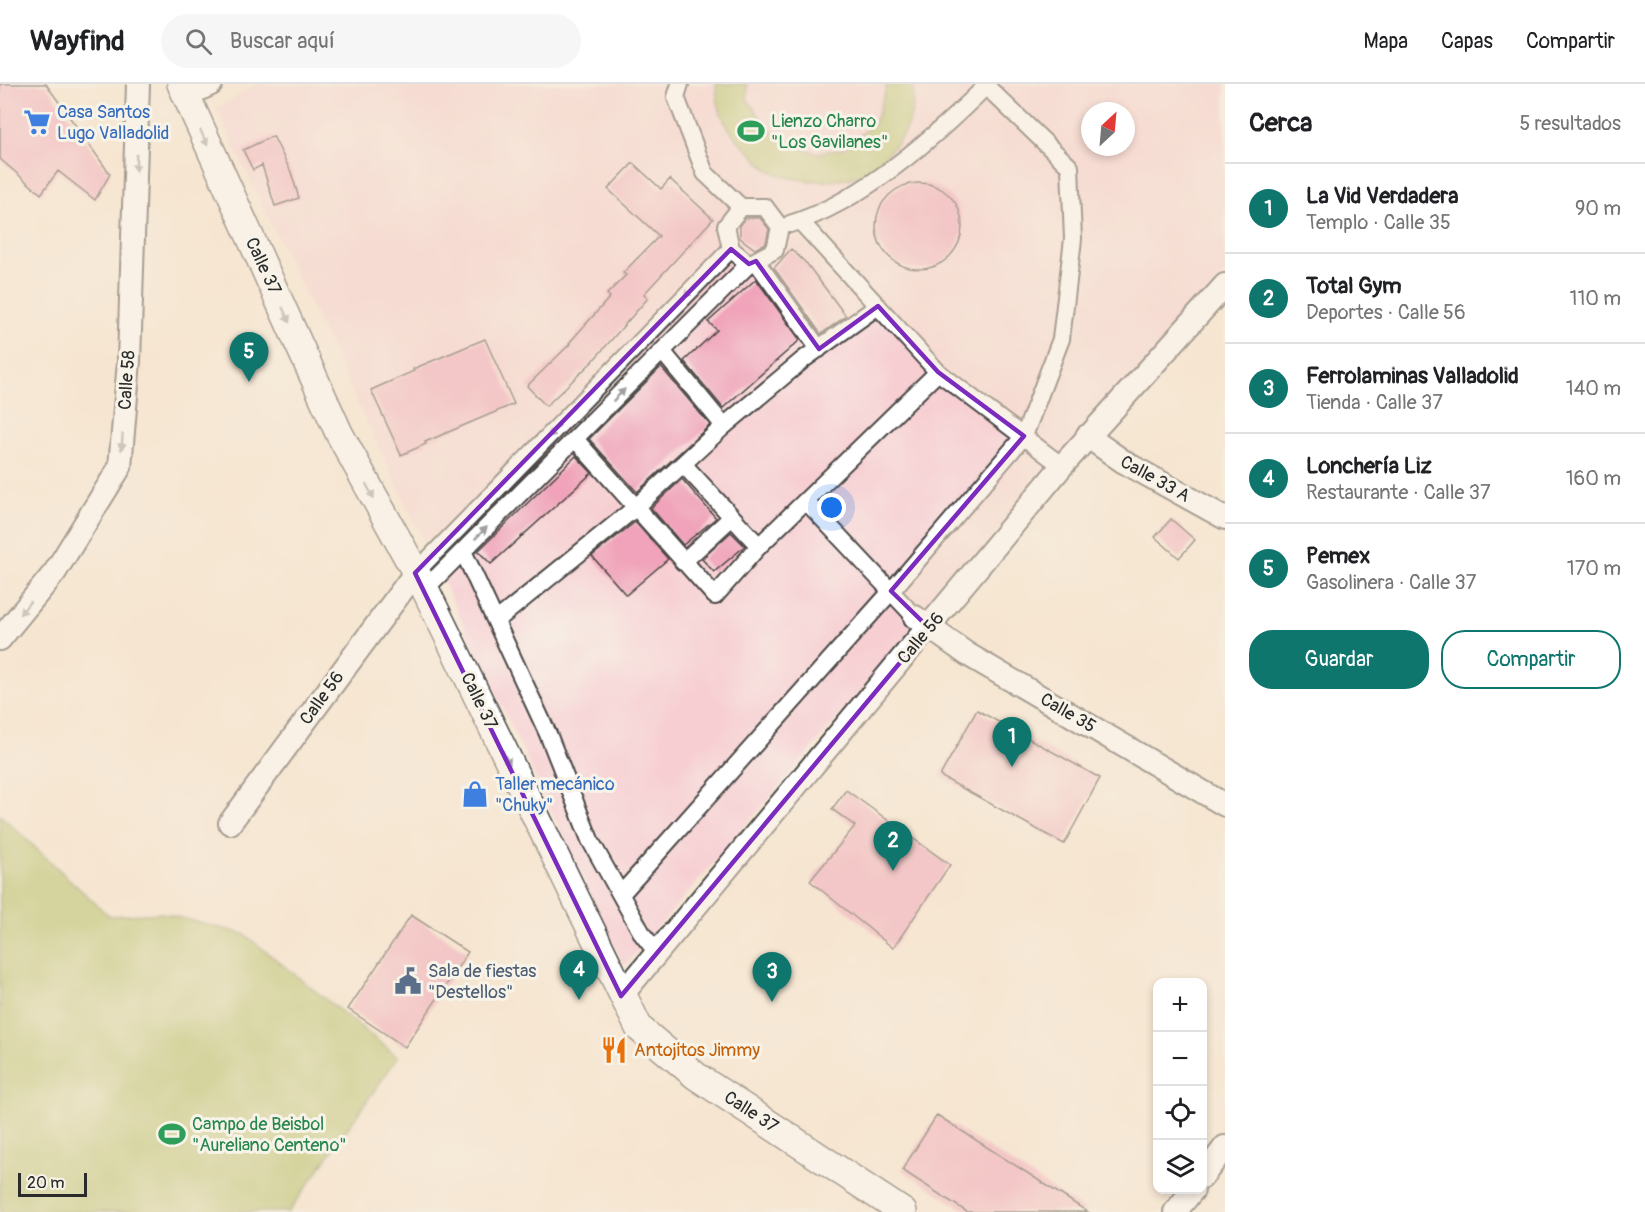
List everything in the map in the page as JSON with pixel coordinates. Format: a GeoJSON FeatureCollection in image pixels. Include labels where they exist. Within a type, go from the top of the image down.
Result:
{"type":"FeatureCollection","features":[{"type":"Feature","properties":{"kind":"street","name":"Calle 58"},"geometry":{"type":"LineString","coordinates":[[0,639],[55,572],[120,466],[129,362],[138,84]]}},
{"type":"Feature","properties":{"kind":"street"},"geometry":{"type":"LineString","coordinates":[[183,90],[212,84]]}},
{"type":"Feature","properties":{"kind":"street"},"geometry":{"type":"LineString","coordinates":[[420,581],[463,551],[752,262],[775,250],[780,227],[765,207],[741,207],[705,173],[676,97],[680,84]]}},
{"type":"Feature","properties":{"kind":"street"},"geometry":{"type":"LineString","coordinates":[[622,893],[891,591],[1024,436],[1061,339],[1074,239],[1070,167],[987,85],[945,127],[839,204],[780,227]]}},
{"type":"Feature","properties":{"kind":"street","name":"Calle 37"},"geometry":{"type":"LineString","coordinates":[[183,90],[339,433],[420,581],[621,996],[639,1028],[696,1076],[903,1212]]}},
{"type":"Feature","properties":{"kind":"street"},"geometry":{"type":"LineString","coordinates":[[741,207],[726,226],[731,249],[752,262],[819,349]]}},
{"type":"Feature","properties":{"kind":"street"},"geometry":{"type":"LineString","coordinates":[[800,221],[938,372],[1062,466]]}},
{"type":"Feature","properties":{"kind":"street"},"geometry":{"type":"LineString","coordinates":[[420,581],[731,249]]}},
{"type":"Feature","properties":{"kind":"street","name":"Calle 56"},"geometry":{"type":"LineString","coordinates":[[621,996],[658,954],[922,623],[1225,285]]}},
{"type":"Feature","properties":{"kind":"street"},"geometry":{"type":"LineString","coordinates":[[497,620],[635,508],[724,426],[819,349],[878,306]]}},
{"type":"Feature","properties":{"kind":"street"},"geometry":{"type":"LineString","coordinates":[[662,351],[724,426]]}},
{"type":"Feature","properties":{"kind":"street"},"geometry":{"type":"LineString","coordinates":[[575,439],[715,596],[759,546],[938,372]]}},
{"type":"Feature","properties":{"kind":"street","name":"Calle 33 A"},"geometry":{"type":"LineString","coordinates":[[1088,436],[1124,462],[1225,518]]}},
{"type":"Feature","properties":{"kind":"street"},"geometry":{"type":"LineString","coordinates":[[683,464],[759,546]]}},
{"type":"Feature","properties":{"kind":"street"},"geometry":{"type":"LineString","coordinates":[[806,501],[922,623]]}},
{"type":"Feature","properties":{"kind":"street"},"geometry":{"type":"LineString","coordinates":[[683,562],[732,517]]}},
{"type":"Feature","properties":{"kind":"street"},"geometry":{"type":"LineString","coordinates":[[463,551],[548,734],[590,840],[622,893],[643,935],[658,954]]}},
{"type":"Feature","properties":{"kind":"street","name":"Calle 56"},"geometry":{"type":"LineString","coordinates":[[230,823],[420,581]]}},
{"type":"Feature","properties":{"kind":"street","name":"Calle 35"},"geometry":{"type":"LineString","coordinates":[[922,623],[967,654],[1225,805]]}},
{"type":"Feature","properties":{"kind":"street"},"geometry":{"type":"LineString","coordinates":[[1207,1172],[1225,1147]]}},
{"type":"Feature","properties":{"kind":"street"},"geometry":{"type":"LineString","coordinates":[[1176,1212],[1190,1194]]}},
{"type":"Feature","properties":{"kind":"highlighted area"},"geometry":{"type":"Polygon","coordinates":[[[731,249],[749,264],[756,261],[819,349],[878,306],[938,372],[1024,436],[891,591],[929,628],[621,996],[415,573],[731,249]]]}},
{"type":"Feature","properties":{"kind":"shaded area"},"geometry":{"type":"Polygon","coordinates":[[[256,84],[1225,84],[1225,274],[1061,459],[624,967],[434,562],[216,109],[256,84]]]}},
{"type":"Feature","properties":{"kind":"green space","name":"Lienzo Charro \"Los Gavilanes\""},"geometry":{"type":"Polygon","coordinates":[[[716,84],[747,84],[747,99],[767,127],[788,143],[816,153],[842,149],[874,124],[888,84],[913,84],[914,93],[912,111],[906,128],[879,164],[860,175],[820,181],[780,175],[762,164],[736,138],[725,123],[719,106],[716,84]]]}},
{"type":"Feature","properties":{"kind":"green space","name":"Campo de Beisbol \"Aureliano Centeno\""},"geometry":{"type":"Polygon","coordinates":[[[0,815],[109,916],[162,913],[244,934],[398,1057],[289,1212],[0,1212],[0,815]]]}},
{"type":"Feature","properties":{"kind":"building","name":"Casa Santos Lugo Valladolid"},"geometry":{"type":"Polygon","coordinates":[[[0,84],[46,84],[110,174],[95,200],[58,171],[41,194],[0,159],[0,84]]]}},
{"type":"Feature","properties":{"kind":"building"},"geometry":{"type":"Polygon","coordinates":[[[273,136],[291,172],[299,198],[275,206],[262,165],[253,170],[243,150],[273,136]]]}},
{"type":"Feature","properties":{"kind":"building"},"geometry":{"type":"Polygon","coordinates":[[[633,163],[661,189],[670,179],[713,219],[644,294],[648,298],[592,362],[546,406],[527,386],[570,344],[610,297],[607,294],[626,275],[623,273],[659,236],[608,189],[633,163]]]}},
{"type":"Feature","properties":{"kind":"building"},"geometry":{"type":"Polygon","coordinates":[[[919,183],[943,190],[955,202],[962,226],[955,250],[943,262],[919,269],[895,262],[883,250],[876,226],[883,202],[895,190],[919,183]]]}},
{"type":"Feature","properties":{"kind":"building"},"geometry":{"type":"Polygon","coordinates":[[[746,218],[760,218],[769,229],[766,243],[755,249],[740,238],[740,226],[746,218]]]}},
{"type":"Feature","properties":{"kind":"building"},"geometry":{"type":"Polygon","coordinates":[[[791,249],[807,264],[846,316],[821,334],[774,268],[791,249]]]}},
{"type":"Feature","properties":{"kind":"building"},"geometry":{"type":"Polygon","coordinates":[[[756,279],[800,340],[723,408],[684,361],[717,330],[708,322],[756,279]]]}},
{"type":"Feature","properties":{"kind":"building"},"geometry":{"type":"Polygon","coordinates":[[[485,339],[514,404],[425,442],[426,444],[401,455],[371,390],[414,371],[413,369],[485,339]]]}},
{"type":"Feature","properties":{"kind":"building"},"geometry":{"type":"Polygon","coordinates":[[[661,367],[710,425],[637,492],[589,439],[661,367]]]}},
{"type":"Feature","properties":{"kind":"building"},"geometry":{"type":"Polygon","coordinates":[[[576,456],[592,473],[491,564],[478,551],[576,456]]]}},
{"type":"Feature","properties":{"kind":"building"},"geometry":{"type":"Polygon","coordinates":[[[682,479],[716,518],[683,545],[651,508],[682,479]]]}},
{"type":"Feature","properties":{"kind":"building"},"geometry":{"type":"Polygon","coordinates":[[[1171,519],[1195,540],[1179,558],[1155,537],[1171,519]]]}},
{"type":"Feature","properties":{"kind":"building"},"geometry":{"type":"Polygon","coordinates":[[[635,522],[668,559],[626,595],[592,556],[635,522]]]}},
{"type":"Feature","properties":{"kind":"building"},"geometry":{"type":"Polygon","coordinates":[[[731,532],[745,546],[714,572],[702,559],[731,532]]]}},
{"type":"Feature","properties":{"kind":"building"},"geometry":{"type":"Polygon","coordinates":[[[977,710],[1100,778],[1064,844],[940,776],[977,710]]]}},
{"type":"Feature","properties":{"kind":"building"},"geometry":{"type":"Polygon","coordinates":[[[846,790],[950,865],[893,948],[810,881],[855,826],[832,809],[846,790]]]}},
{"type":"Feature","properties":{"kind":"building","name":"Sala de fiestas \"Destellos\""},"geometry":{"type":"Polygon","coordinates":[[[411,915],[468,952],[405,1047],[348,1009],[411,915]]]}},
{"type":"Feature","properties":{"kind":"building"},"geometry":{"type":"Polygon","coordinates":[[[937,1115],[1088,1212],[967,1212],[902,1170],[937,1115]]]}},
{"type":"Feature","properties":{"kind":"place","name":"Casa Santos Lugo Valladolid"},"geometry":{"type":"Point","coordinates":[37,122]}},
{"type":"Feature","properties":{"kind":"place","name":"Lienzo Charro \"Los Gavilanes\""},"geometry":{"type":"Point","coordinates":[751,131]}},
{"type":"Feature","properties":{"kind":"place","name":"Pemex"},"geometry":{"type":"Point","coordinates":[249,382]}},
{"type":"Feature","properties":{"kind":"place","name":"La Vid Verdadera"},"geometry":{"type":"Point","coordinates":[1012,767]}},
{"type":"Feature","properties":{"kind":"place","name":"Taller mecánico \"Chuky\""},"geometry":{"type":"Point","coordinates":[475,794]}},
{"type":"Feature","properties":{"kind":"place","name":"Total Gym"},"geometry":{"type":"Point","coordinates":[893,871]}},
{"type":"Feature","properties":{"kind":"place","name":"Sala de fiestas \"Destellos\""},"geometry":{"type":"Point","coordinates":[408,981]}},
{"type":"Feature","properties":{"kind":"place","name":"Lonchería Liz"},"geometry":{"type":"Point","coordinates":[579,1000]}},
{"type":"Feature","properties":{"kind":"place","name":"Ferrolaminas Valladolid"},"geometry":{"type":"Point","coordinates":[772,1002]}},
{"type":"Feature","properties":{"kind":"place","name":"Antojitos Jimmy"},"geometry":{"type":"Point","coordinates":[614,1050]}},
{"type":"Feature","properties":{"kind":"place","name":"Campo de Beisbol \"Aureliano Centeno\""},"geometry":{"type":"Point","coordinates":[172,1134]}}]}
